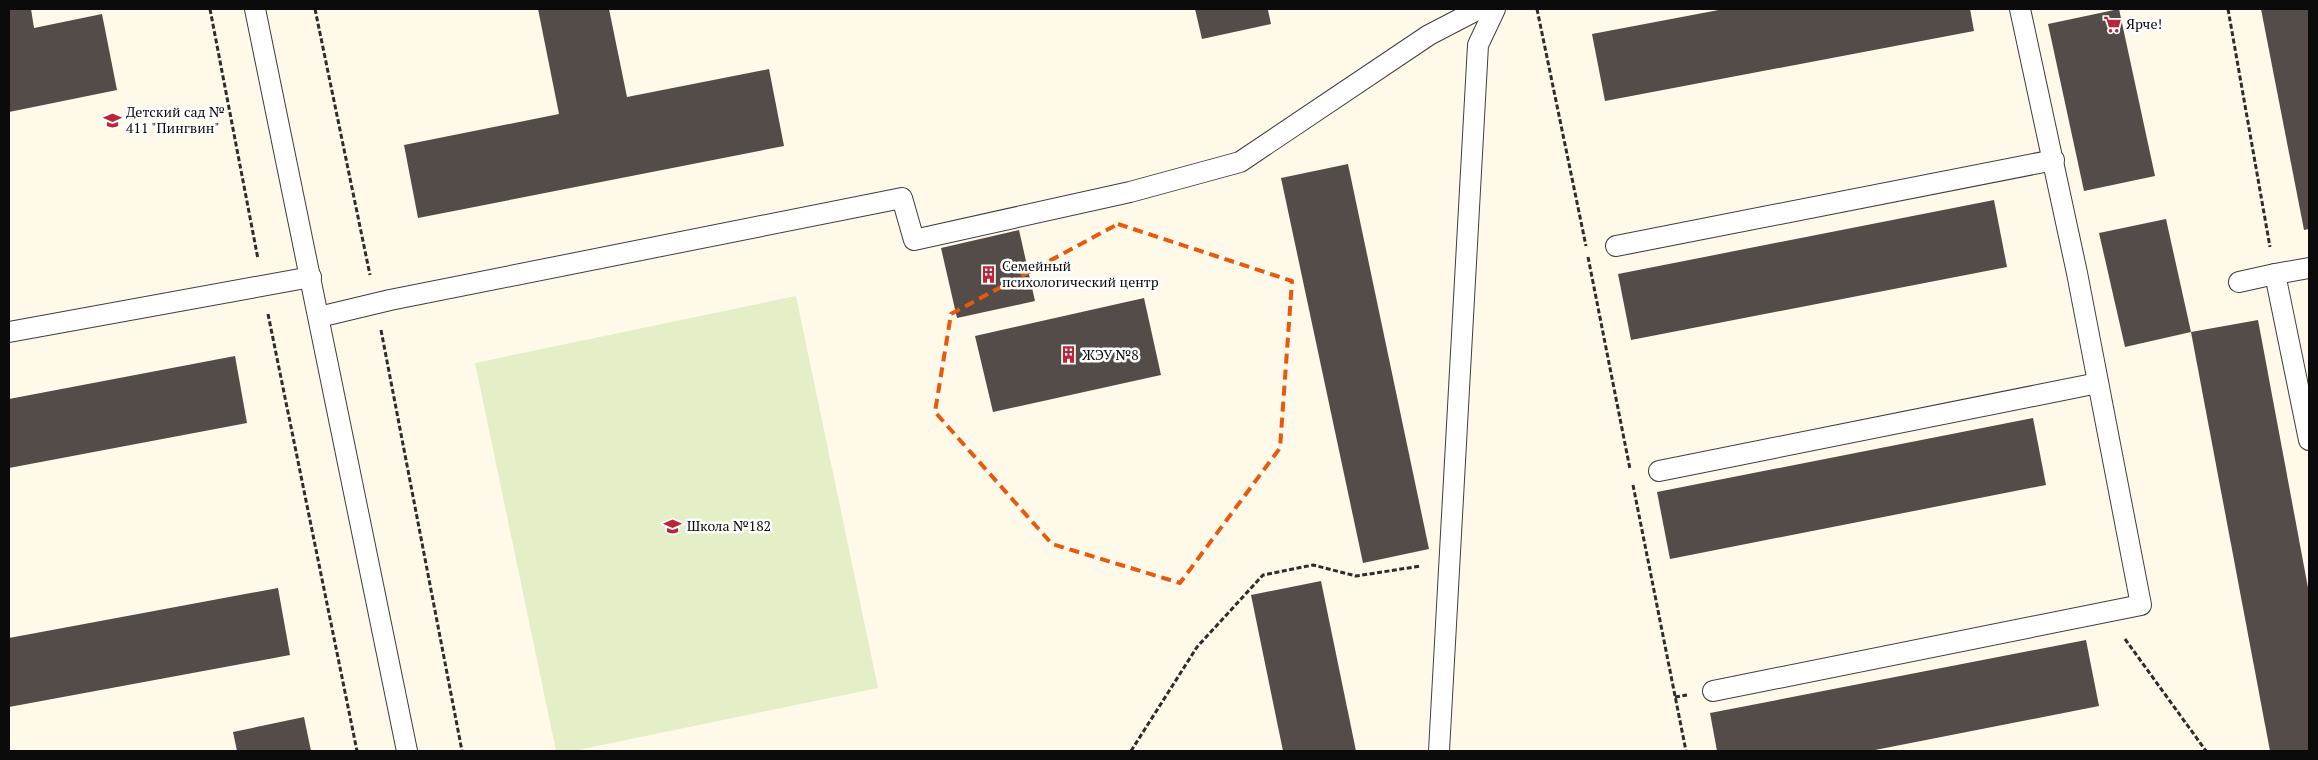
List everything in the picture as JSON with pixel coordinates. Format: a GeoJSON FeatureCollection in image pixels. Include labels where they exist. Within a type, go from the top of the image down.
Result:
{"type":"FeatureCollection","features":[{"type":"Feature","properties":{"kind":"lane"},"geometry":{"type":"LineString","coordinates":[[255,9],[407,751]]}},
{"type":"Feature","properties":{"kind":"lane"},"geometry":{"type":"LineString","coordinates":[[319,317],[902,198],[914,240],[1130,192],[1240,162],[1429,35],[1479,10],[1485,9]]}},
{"type":"Feature","properties":{"kind":"lane"},"geometry":{"type":"LineString","coordinates":[[1439,751],[1478,45],[1495,9]]}},
{"type":"Feature","properties":{"kind":"lane"},"geometry":{"type":"LineString","coordinates":[[1712,691],[2142,605],[2054,160],[2020,9]]}},
{"type":"Feature","properties":{"kind":"lane"},"geometry":{"type":"LineString","coordinates":[[1616,246],[2054,160]]}},
{"type":"Feature","properties":{"kind":"lane"},"geometry":{"type":"LineString","coordinates":[[2239,282],[2309,268]]}},
{"type":"Feature","properties":{"kind":"lane"},"geometry":{"type":"LineString","coordinates":[[2275,274],[2309,440]]}},
{"type":"Feature","properties":{"kind":"lane"},"geometry":{"type":"LineString","coordinates":[[9,332],[311,277]]}},
{"type":"Feature","properties":{"kind":"lane"},"geometry":{"type":"LineString","coordinates":[[1659,471],[2098,383]]}},
{"type":"Feature","properties":{"kind":"path"},"geometry":{"type":"LineString","coordinates":[[210,9],[276,359],[357,751]]}},
{"type":"Feature","properties":{"kind":"path"},"geometry":{"type":"LineString","coordinates":[[315,9],[376,304],[462,751]]}},
{"type":"Feature","properties":{"kind":"path"},"geometry":{"type":"LineString","coordinates":[[1537,9],[1686,751]]}},
{"type":"Feature","properties":{"kind":"path"},"geometry":{"type":"LineString","coordinates":[[2228,9],[2275,274]]}},
{"type":"Feature","properties":{"kind":"path"},"geometry":{"type":"LineString","coordinates":[[1131,751],[1197,647],[1263,575],[1313,565],[1356,576],[1449,561]]}},
{"type":"Feature","properties":{"kind":"path"},"geometry":{"type":"LineString","coordinates":[[2125,640],[2206,751]]}},
{"type":"Feature","properties":{"kind":"highlighted area"},"geometry":{"type":"Polygon","coordinates":[[[1118,224],[1292,281],[1280,448],[1180,583],[1052,544],[935,412],[951,314],[1118,224]]]}},
{"type":"Feature","properties":{"kind":"green space"},"geometry":{"type":"Polygon","coordinates":[[[796,296],[878,688],[573,751],[556,751],[475,363],[796,296]]]}},
{"type":"Feature","properties":{"kind":"building"},"geometry":{"type":"Polygon","coordinates":[[[9,9],[31,9],[34,28],[102,14],[117,90],[9,112],[9,9]]]}},
{"type":"Feature","properties":{"kind":"building"},"geometry":{"type":"Polygon","coordinates":[[[538,9],[609,9],[627,97],[769,69],[784,146],[418,218],[404,145],[559,114],[538,9]]]}},
{"type":"Feature","properties":{"kind":"building"},"geometry":{"type":"Polygon","coordinates":[[[1195,9],[1272,9],[1268,10],[1271,24],[1202,39],[1195,9]]]}},
{"type":"Feature","properties":{"kind":"building"},"geometry":{"type":"Polygon","coordinates":[[[1724,9],[1970,9],[1974,31],[1605,101],[1592,34],[1724,9]]]}},
{"type":"Feature","properties":{"kind":"building"},"geometry":{"type":"Polygon","coordinates":[[[2119,9],[2155,176],[2084,191],[2048,24],[2119,9]]]}},
{"type":"Feature","properties":{"kind":"building"},"geometry":{"type":"Polygon","coordinates":[[[2261,9],[2309,9],[2309,229],[2304,230],[2261,9]]]}},
{"type":"Feature","properties":{"kind":"building"},"geometry":{"type":"Polygon","coordinates":[[[1348,164],[1429,549],[1363,563],[1281,178],[1348,164]]]}},
{"type":"Feature","properties":{"kind":"building"},"geometry":{"type":"Polygon","coordinates":[[[1994,200],[2007,267],[1631,340],[1618,274],[1994,200]]]}},
{"type":"Feature","properties":{"kind":"building"},"geometry":{"type":"Polygon","coordinates":[[[2166,219],[2191,332],[2125,347],[2099,233],[2166,219]]]}},
{"type":"Feature","properties":{"kind":"building","name":"Семейный психологический центр"},"geometry":{"type":"Polygon","coordinates":[[[1019,230],[1035,301],[957,318],[941,248],[1019,230]]]}},
{"type":"Feature","properties":{"kind":"building","name":"ЖЭУ №8"},"geometry":{"type":"Polygon","coordinates":[[[1144,298],[1161,375],[993,412],[975,336],[1144,298]]]}},
{"type":"Feature","properties":{"kind":"building"},"geometry":{"type":"Polygon","coordinates":[[[2258,320],[2309,593],[2309,751],[2270,751],[2191,332],[2258,320]]]}},
{"type":"Feature","properties":{"kind":"building"},"geometry":{"type":"Polygon","coordinates":[[[235,356],[247,423],[9,468],[9,399],[235,356]]]}},
{"type":"Feature","properties":{"kind":"building"},"geometry":{"type":"Polygon","coordinates":[[[2033,418],[2046,485],[1670,559],[1657,492],[2033,418]]]}},
{"type":"Feature","properties":{"kind":"building"},"geometry":{"type":"Polygon","coordinates":[[[1321,581],[1356,751],[1283,751],[1251,595],[1321,581]]]}},
{"type":"Feature","properties":{"kind":"building"},"geometry":{"type":"Polygon","coordinates":[[[278,588],[290,655],[9,707],[9,638],[278,588]]]}},
{"type":"Feature","properties":{"kind":"building"},"geometry":{"type":"Polygon","coordinates":[[[2086,640],[2099,706],[1870,751],[1717,751],[1710,713],[2086,640]]]}},
{"type":"Feature","properties":{"kind":"building"},"geometry":{"type":"Polygon","coordinates":[[[304,717],[311,751],[237,751],[233,732],[304,717]]]}},
{"type":"Feature","properties":{"kind":"place","name":"Ярче!"},"geometry":{"type":"Point","coordinates":[2112,24]}},
{"type":"Feature","properties":{"kind":"place","name":"Детский сад № 411 \"Пингвин\""},"geometry":{"type":"Point","coordinates":[112,120]}},
{"type":"Feature","properties":{"kind":"place","name":"Семейный психологический центр"},"geometry":{"type":"Point","coordinates":[988,274]}},
{"type":"Feature","properties":{"kind":"place","name":"ЖЭУ №8"},"geometry":{"type":"Point","coordinates":[1068,355]}},
{"type":"Feature","properties":{"kind":"place","name":"Школа №182"},"geometry":{"type":"Point","coordinates":[673,526]}}]}
